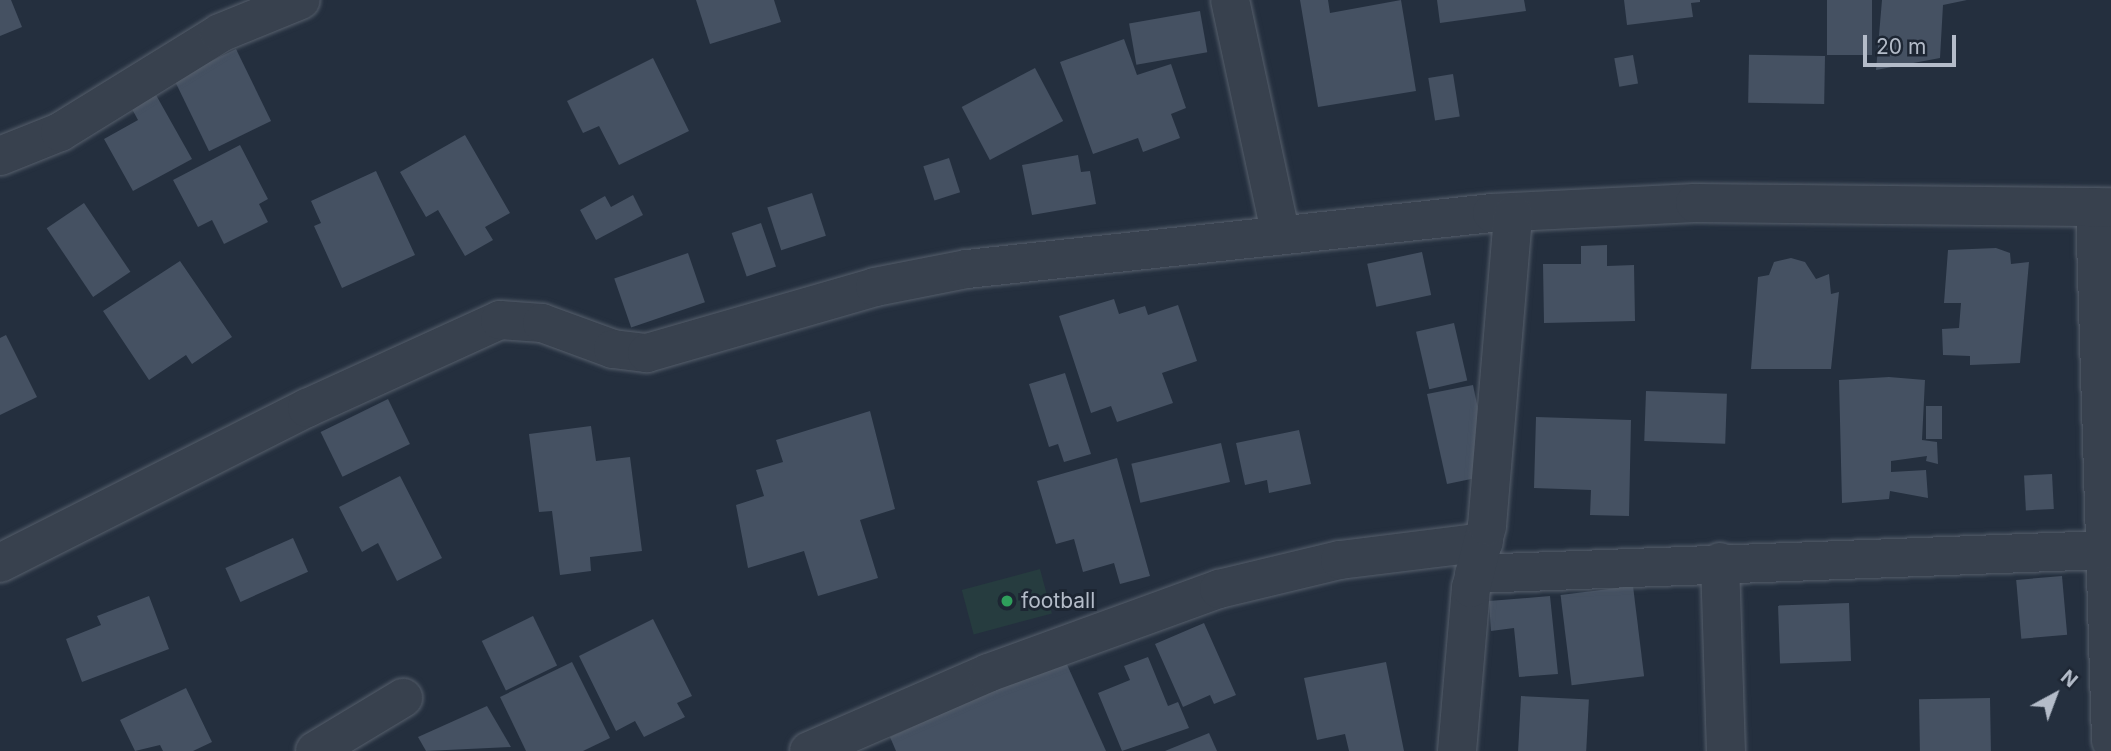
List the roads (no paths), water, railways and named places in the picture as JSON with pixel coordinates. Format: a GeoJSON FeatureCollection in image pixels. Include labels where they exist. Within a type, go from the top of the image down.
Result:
{"type":"FeatureCollection","features":[{"type":"Feature","properties":{"kind":"street"},"geometry":{"type":"LineString","coordinates":[[0,156],[60,132],[220,33],[301,0]]}},
{"type":"Feature","properties":{"kind":"street"},"geometry":{"type":"LineString","coordinates":[[1230,0],[1281,235]]}},
{"type":"Feature","properties":{"kind":"street"},"geometry":{"type":"LineString","coordinates":[[0,563],[307,408],[500,320],[542,323],[647,353],[940,274],[1281,235],[1513,214],[1695,203],[2103,207],[2105,550],[2111,741]]}},
{"type":"Feature","properties":{"kind":"street"},"geometry":{"type":"LineString","coordinates":[[1457,751],[1513,214]]}},
{"type":"Feature","properties":{"kind":"street"},"geometry":{"type":"LineString","coordinates":[[809,751],[988,673],[1219,589],[1340,560],[1479,558],[1720,562],[2105,550]]}},
{"type":"Feature","properties":{"kind":"street"},"geometry":{"type":"LineString","coordinates":[[1720,562],[1726,751]]}},
{"type":"Feature","properties":{"kind":"street"},"geometry":{"type":"LineString","coordinates":[[315,751],[403,698]]}},
{"type":"Feature","properties":{"kind":"place","name":"football"},"geometry":{"type":"Point","coordinates":[1007,601]}}]}
